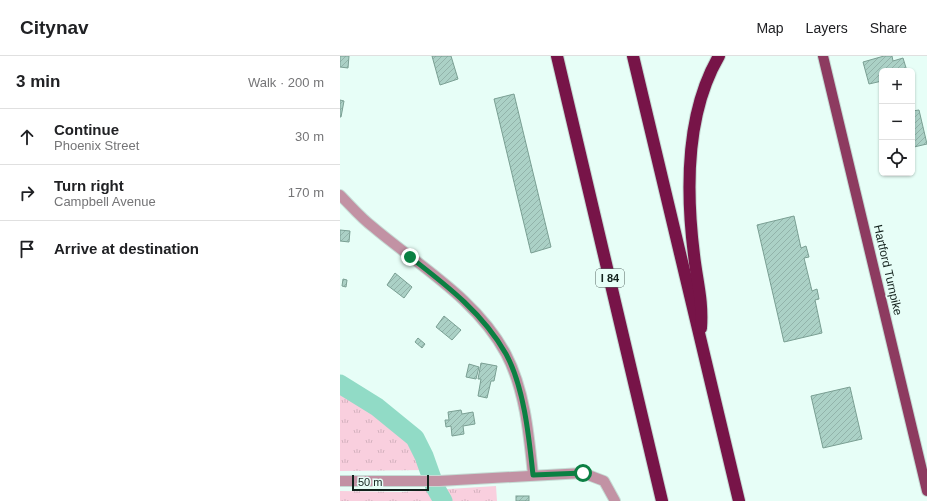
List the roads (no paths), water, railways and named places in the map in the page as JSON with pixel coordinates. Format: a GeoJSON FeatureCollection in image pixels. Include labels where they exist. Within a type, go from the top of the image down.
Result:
{"type":"FeatureCollection","features":[{"type":"Feature","properties":{"kind":"highway","name":"I 84"},"geometry":{"type":"LineString","coordinates":[[557,56],[662,501]]}},
{"type":"Feature","properties":{"kind":"highway"},"geometry":{"type":"LineString","coordinates":[[633,56],[739,501]]}},
{"type":"Feature","properties":{"kind":"highway"},"geometry":{"type":"LineString","coordinates":[[700,339],[702,301],[694,257],[691,222],[692,156],[700,105],[710,74],[719,56]]}},
{"type":"Feature","properties":{"kind":"main road","name":"Hartford Turnpike"},"geometry":{"type":"LineString","coordinates":[[823,56],[927,491]]}},
{"type":"Feature","properties":{"kind":"street"},"geometry":{"type":"LineString","coordinates":[[340,195],[371,226],[454,292],[485,323],[506,354],[521,394],[530,439],[533,475]]}},
{"type":"Feature","properties":{"kind":"street"},"geometry":{"type":"LineString","coordinates":[[340,481],[439,481],[583,473],[604,481],[615,501]]}},
{"type":"Feature","properties":{"kind":"waterway"},"geometry":{"type":"LineString","coordinates":[[340,384],[377,407],[415,438],[424,456],[435,487],[443,501]]}}]}
